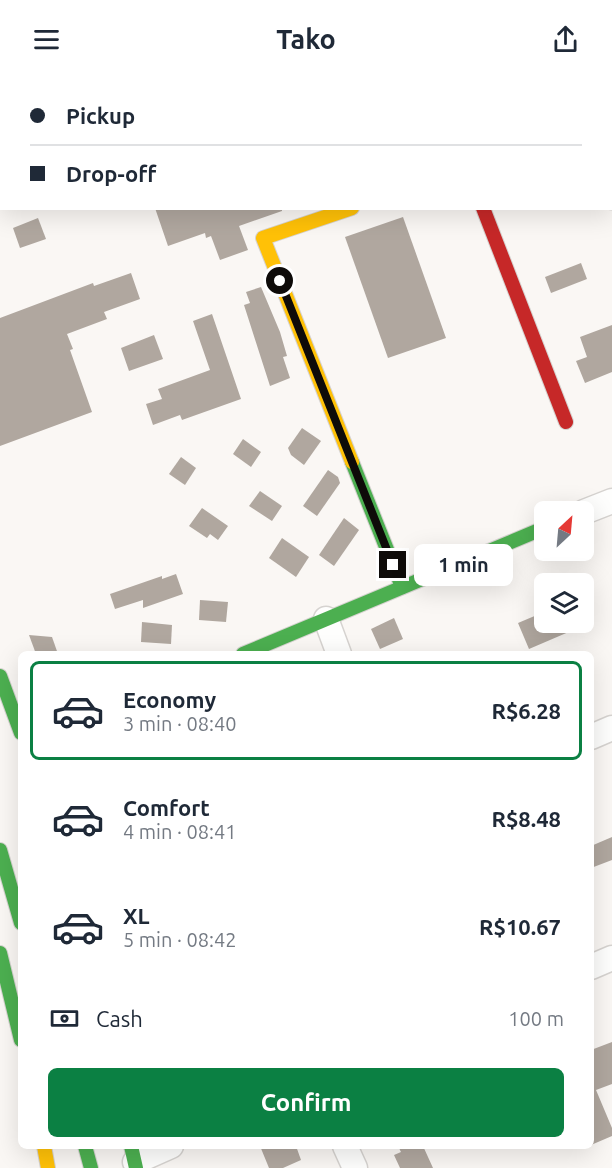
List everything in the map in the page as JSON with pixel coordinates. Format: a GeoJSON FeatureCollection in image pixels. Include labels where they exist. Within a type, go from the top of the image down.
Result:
{"type":"FeatureCollection","features":[{"type":"Feature","properties":{"kind":"main road"},"geometry":{"type":"LineString","coordinates":[[346,210],[263,238],[402,587]]}},
{"type":"Feature","properties":{"kind":"main road"},"geometry":{"type":"LineString","coordinates":[[484,210],[566,422]]}},
{"type":"Feature","properties":{"kind":"main road"},"geometry":{"type":"LineString","coordinates":[[250,651],[534,532]]}},
{"type":"Feature","properties":{"kind":"main road"},"geometry":{"type":"LineString","coordinates":[[0,676],[18,725]]}},
{"type":"Feature","properties":{"kind":"main road"},"geometry":{"type":"LineString","coordinates":[[0,850],[18,913]]}},
{"type":"Feature","properties":{"kind":"main road"},"geometry":{"type":"LineString","coordinates":[[0,953],[18,1028]]}},
{"type":"Feature","properties":{"kind":"main road"},"geometry":{"type":"LineString","coordinates":[[45,1149],[48,1168]]}},
{"type":"Feature","properties":{"kind":"main road"},"geometry":{"type":"LineString","coordinates":[[86,1149],[92,1168]]}},
{"type":"Feature","properties":{"kind":"street"},"geometry":{"type":"LineString","coordinates":[[594,508],[612,501]]}},
{"type":"Feature","properties":{"kind":"street"},"geometry":{"type":"LineString","coordinates":[[326,619],[338,651]]}},
{"type":"Feature","properties":{"kind":"street"},"geometry":{"type":"LineString","coordinates":[[594,736],[612,728]]}},
{"type":"Feature","properties":{"kind":"street"},"geometry":{"type":"LineString","coordinates":[[594,966],[612,958]]}},
{"type":"Feature","properties":{"kind":"street"},"geometry":{"type":"LineString","coordinates":[[134,1159],[162,1149]]}},
{"type":"Feature","properties":{"kind":"street"},"geometry":{"type":"LineString","coordinates":[[346,1149],[355,1168]]}},
{"type":"Feature","properties":{"kind":"building"},"geometry":{"type":"Polygon","coordinates":[[[156,210],[282,210],[239,226],[248,250],[220,260],[211,236],[206,238],[205,233],[168,246],[156,210]]]}},
{"type":"Feature","properties":{"kind":"building"},"geometry":{"type":"Polygon","coordinates":[[[403,217],[446,338],[388,358],[345,237],[403,217]]]}},
{"type":"Feature","properties":{"kind":"building"},"geometry":{"type":"Polygon","coordinates":[[[38,218],[46,239],[20,248],[13,228],[38,218]]]}},
{"type":"Feature","properties":{"kind":"building"},"geometry":{"type":"Polygon","coordinates":[[[581,263],[587,279],[551,293],[545,277],[581,263]]]}},
{"type":"Feature","properties":{"kind":"building"},"geometry":{"type":"Polygon","coordinates":[[[131,273],[140,299],[104,312],[107,319],[67,334],[73,349],[70,350],[92,412],[0,446],[0,318],[93,283],[94,286],[131,273]]]}},
{"type":"Feature","properties":{"kind":"building"},"geometry":{"type":"Polygon","coordinates":[[[261,287],[280,332],[287,356],[283,357],[290,378],[270,386],[244,305],[250,303],[246,292],[261,287]]]}},
{"type":"Feature","properties":{"kind":"building"},"geometry":{"type":"Polygon","coordinates":[[[212,314],[241,399],[182,420],[180,415],[153,425],[146,404],[162,399],[158,389],[210,370],[193,321],[212,314]]]}},
{"type":"Feature","properties":{"kind":"building"},"geometry":{"type":"Polygon","coordinates":[[[612,325],[612,372],[585,383],[576,361],[587,357],[580,337],[612,325]]]}},
{"type":"Feature","properties":{"kind":"building"},"geometry":{"type":"Polygon","coordinates":[[[154,335],[163,359],[129,371],[121,348],[154,335]]]}},
{"type":"Feature","properties":{"kind":"building"},"geometry":{"type":"Polygon","coordinates":[[[302,428],[321,441],[304,465],[291,455],[288,448],[302,428]]]}},
{"type":"Feature","properties":{"kind":"building"},"geometry":{"type":"Polygon","coordinates":[[[243,439],[261,452],[251,467],[233,454],[243,439]]]}},
{"type":"Feature","properties":{"kind":"building"},"geometry":{"type":"Polygon","coordinates":[[[181,457],[196,468],[185,485],[169,474],[181,457]]]}},
{"type":"Feature","properties":{"kind":"building"},"geometry":{"type":"Polygon","coordinates":[[[328,470],[338,477],[340,483],[317,516],[303,506],[328,470]]]}},
{"type":"Feature","properties":{"kind":"building"},"geometry":{"type":"Polygon","coordinates":[[[260,491],[282,506],[272,521],[249,506],[260,491]]]}},
{"type":"Feature","properties":{"kind":"building"},"geometry":{"type":"Polygon","coordinates":[[[202,508],[228,526],[218,540],[210,534],[207,538],[189,526],[202,508]]]}},
{"type":"Feature","properties":{"kind":"building"},"geometry":{"type":"Polygon","coordinates":[[[344,518],[359,530],[334,566],[319,555],[344,518]]]}},
{"type":"Feature","properties":{"kind":"building"},"geometry":{"type":"Polygon","coordinates":[[[282,538],[309,557],[296,577],[269,558],[282,538]]]}},
{"type":"Feature","properties":{"kind":"building"},"geometry":{"type":"Polygon","coordinates":[[[176,574],[183,594],[143,608],[143,600],[115,609],[110,594],[162,576],[162,579],[176,574]]]}},
{"type":"Feature","properties":{"kind":"building"},"geometry":{"type":"Polygon","coordinates":[[[200,600],[228,602],[226,622],[199,620],[200,600]]]}},
{"type":"Feature","properties":{"kind":"building"},"geometry":{"type":"Polygon","coordinates":[[[534,616],[534,633],[566,633],[529,649],[518,623],[534,616]]]}},
{"type":"Feature","properties":{"kind":"building"},"geometry":{"type":"Polygon","coordinates":[[[394,618],[403,639],[380,649],[371,629],[394,618]]]}},
{"type":"Feature","properties":{"kind":"building"},"geometry":{"type":"Polygon","coordinates":[[[142,622],[172,625],[171,644],[141,642],[142,622]]]}},
{"type":"Feature","properties":{"kind":"building"},"geometry":{"type":"Polygon","coordinates":[[[29,635],[52,637],[57,651],[35,651],[29,635]]]}},
{"type":"Feature","properties":{"kind":"building"},"geometry":{"type":"Polygon","coordinates":[[[612,837],[612,860],[594,867],[594,845],[612,837]]]}},
{"type":"Feature","properties":{"kind":"building"},"geometry":{"type":"Polygon","coordinates":[[[612,1042],[612,1084],[596,1090],[612,1128],[612,1136],[594,1144],[594,1049],[612,1042]]]}},
{"type":"Feature","properties":{"kind":"building"},"geometry":{"type":"Polygon","coordinates":[[[261,1149],[297,1149],[301,1160],[283,1168],[269,1168],[261,1149]]]}},
{"type":"Feature","properties":{"kind":"building"},"geometry":{"type":"Polygon","coordinates":[[[400,1149],[424,1149],[433,1168],[400,1168],[394,1155],[401,1152],[400,1149]]]}},
{"type":"Feature","properties":{"kind":"traffic: fast"},"geometry":{"type":"LineString","coordinates":[[352,462],[402,587]]}},
{"type":"Feature","properties":{"kind":"traffic: fast"},"geometry":{"type":"LineString","coordinates":[[250,651],[534,532]]}},
{"type":"Feature","properties":{"kind":"traffic: fast"},"geometry":{"type":"LineString","coordinates":[[0,676],[18,725]]}},
{"type":"Feature","properties":{"kind":"traffic: fast"},"geometry":{"type":"LineString","coordinates":[[0,850],[18,913]]}},
{"type":"Feature","properties":{"kind":"traffic: fast"},"geometry":{"type":"LineString","coordinates":[[0,953],[18,1028]]}},
{"type":"Feature","properties":{"kind":"traffic: fast"},"geometry":{"type":"LineString","coordinates":[[86,1149],[91,1168]]}},
{"type":"Feature","properties":{"kind":"traffic: fast"},"geometry":{"type":"LineString","coordinates":[[132,1149],[136,1168]]}},
{"type":"Feature","properties":{"kind":"traffic: slow"},"geometry":{"type":"LineString","coordinates":[[346,210],[263,238],[352,462]]}},
{"type":"Feature","properties":{"kind":"traffic: slow"},"geometry":{"type":"LineString","coordinates":[[45,1149],[48,1168]]}},
{"type":"Feature","properties":{"kind":"traffic: jam"},"geometry":{"type":"LineString","coordinates":[[484,210],[566,422]]}},
{"type":"Feature","properties":{"kind":"route"},"geometry":{"type":"LineString","coordinates":[[280,281],[393,565]]}}]}
